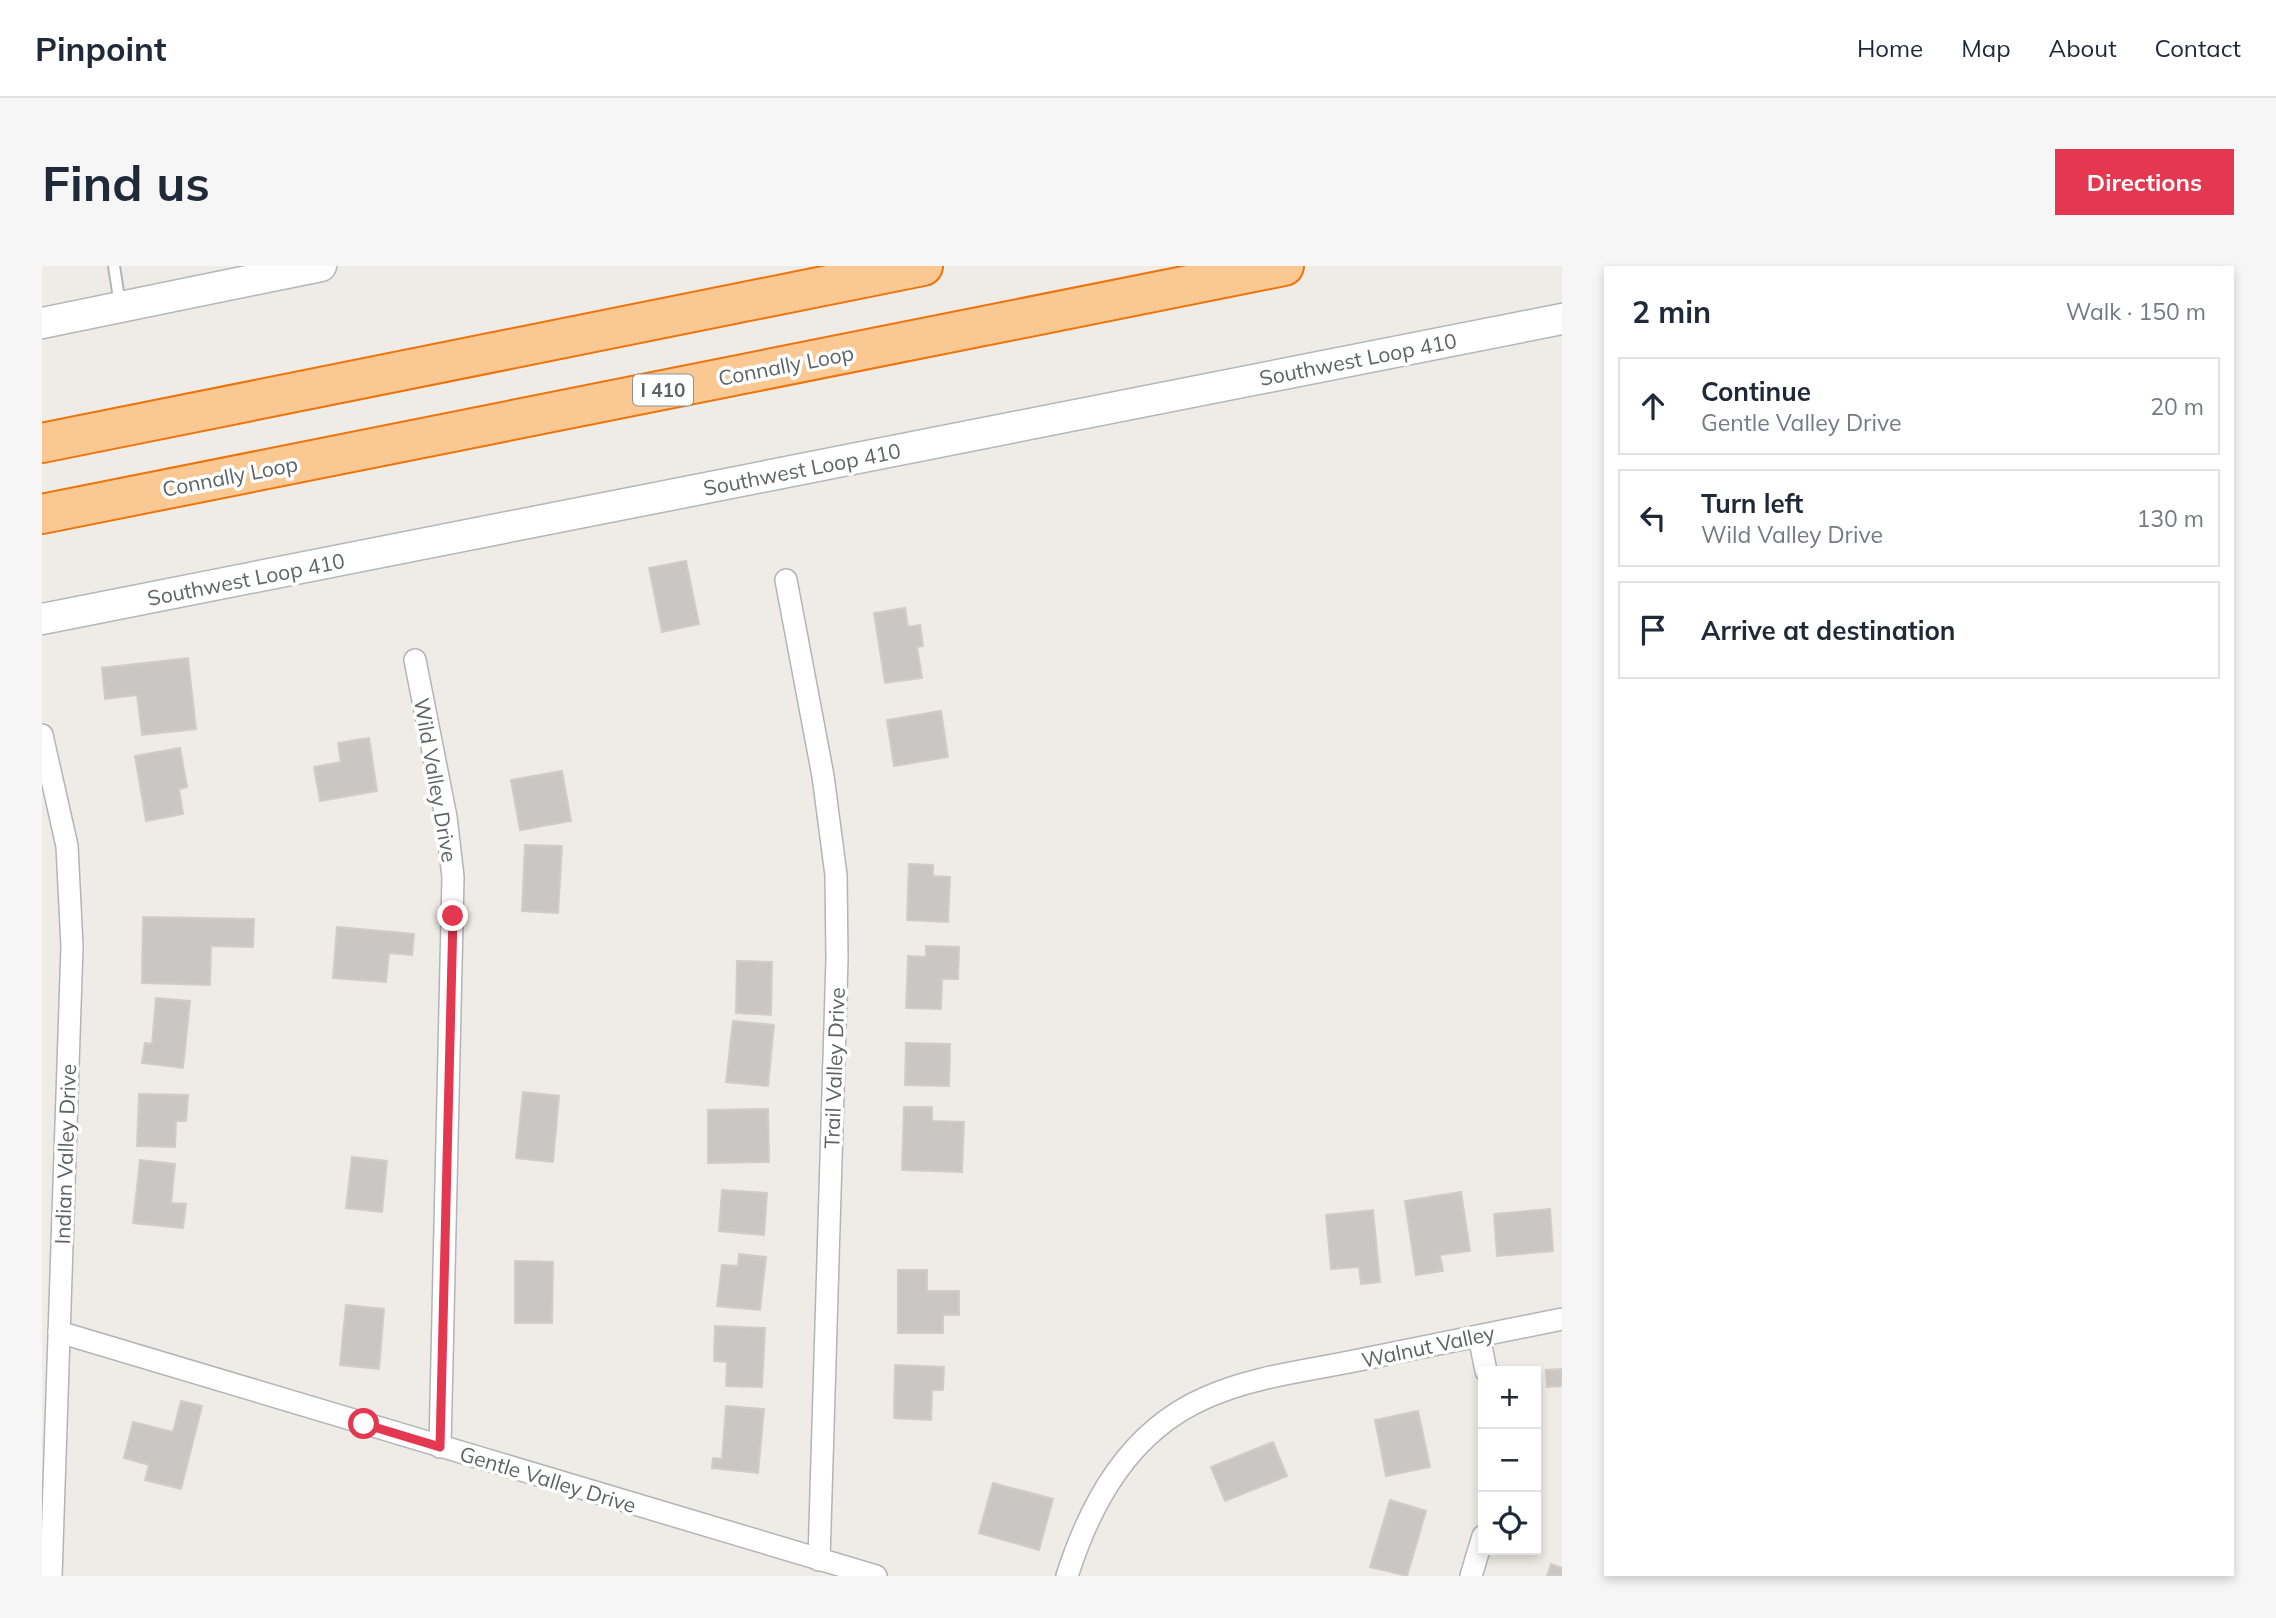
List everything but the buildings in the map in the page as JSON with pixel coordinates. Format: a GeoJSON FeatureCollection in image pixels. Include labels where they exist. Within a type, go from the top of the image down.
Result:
{"type":"FeatureCollection","features":[{"type":"Feature","properties":{"kind":"highway"},"geometry":{"type":"LineString","coordinates":[[42,443],[923,266]]}},
{"type":"Feature","properties":{"kind":"highway","name":"Connally Loop"},"geometry":{"type":"LineString","coordinates":[[42,514],[1284,266]]}},
{"type":"Feature","properties":{"kind":"main road"},"geometry":{"type":"LineString","coordinates":[[42,323],[321,266]]}},
{"type":"Feature","properties":{"kind":"main road","name":"Southwest Loop 410"},"geometry":{"type":"LineString","coordinates":[[42,619],[1562,319]]}},
{"type":"Feature","properties":{"kind":"street","name":"Trail Valley Drive"},"geometry":{"type":"LineString","coordinates":[[786,580],[823,776],[836,875],[837,959],[819,1560]]}},
{"type":"Feature","properties":{"kind":"street","name":"Wild Valley Drive"},"geometry":{"type":"LineString","coordinates":[[415,660],[446,817],[453,877],[440,1447]]}},
{"type":"Feature","properties":{"kind":"street","name":"Indian Valley Drive"},"geometry":{"type":"LineString","coordinates":[[42,735],[67,846],[72,946],[51,1576]]}},
{"type":"Feature","properties":{"kind":"street","name":"Walnut Valley"},"geometry":{"type":"LineString","coordinates":[[1067,1576],[1081,1531],[1122,1463],[1154,1430],[1206,1397],[1293,1374],[1562,1319]]}},
{"type":"Feature","properties":{"kind":"street","name":"Gentle Valley Drive"},"geometry":{"type":"LineString","coordinates":[[59,1332],[876,1576]]}},
{"type":"Feature","properties":{"kind":"street"},"geometry":{"type":"LineString","coordinates":[[1479,1336],[1485,1366]]}},
{"type":"Feature","properties":{"kind":"street"},"geometry":{"type":"LineString","coordinates":[[1471,1576],[1478,1553]]}},
{"type":"Feature","properties":{"kind":"lane"},"geometry":{"type":"LineString","coordinates":[[114,266],[120,307]]}},
{"type":"Feature","properties":{"kind":"route"},"geometry":{"type":"LineString","coordinates":[[364,1424],[440,1447],[453,916]]}}]}
